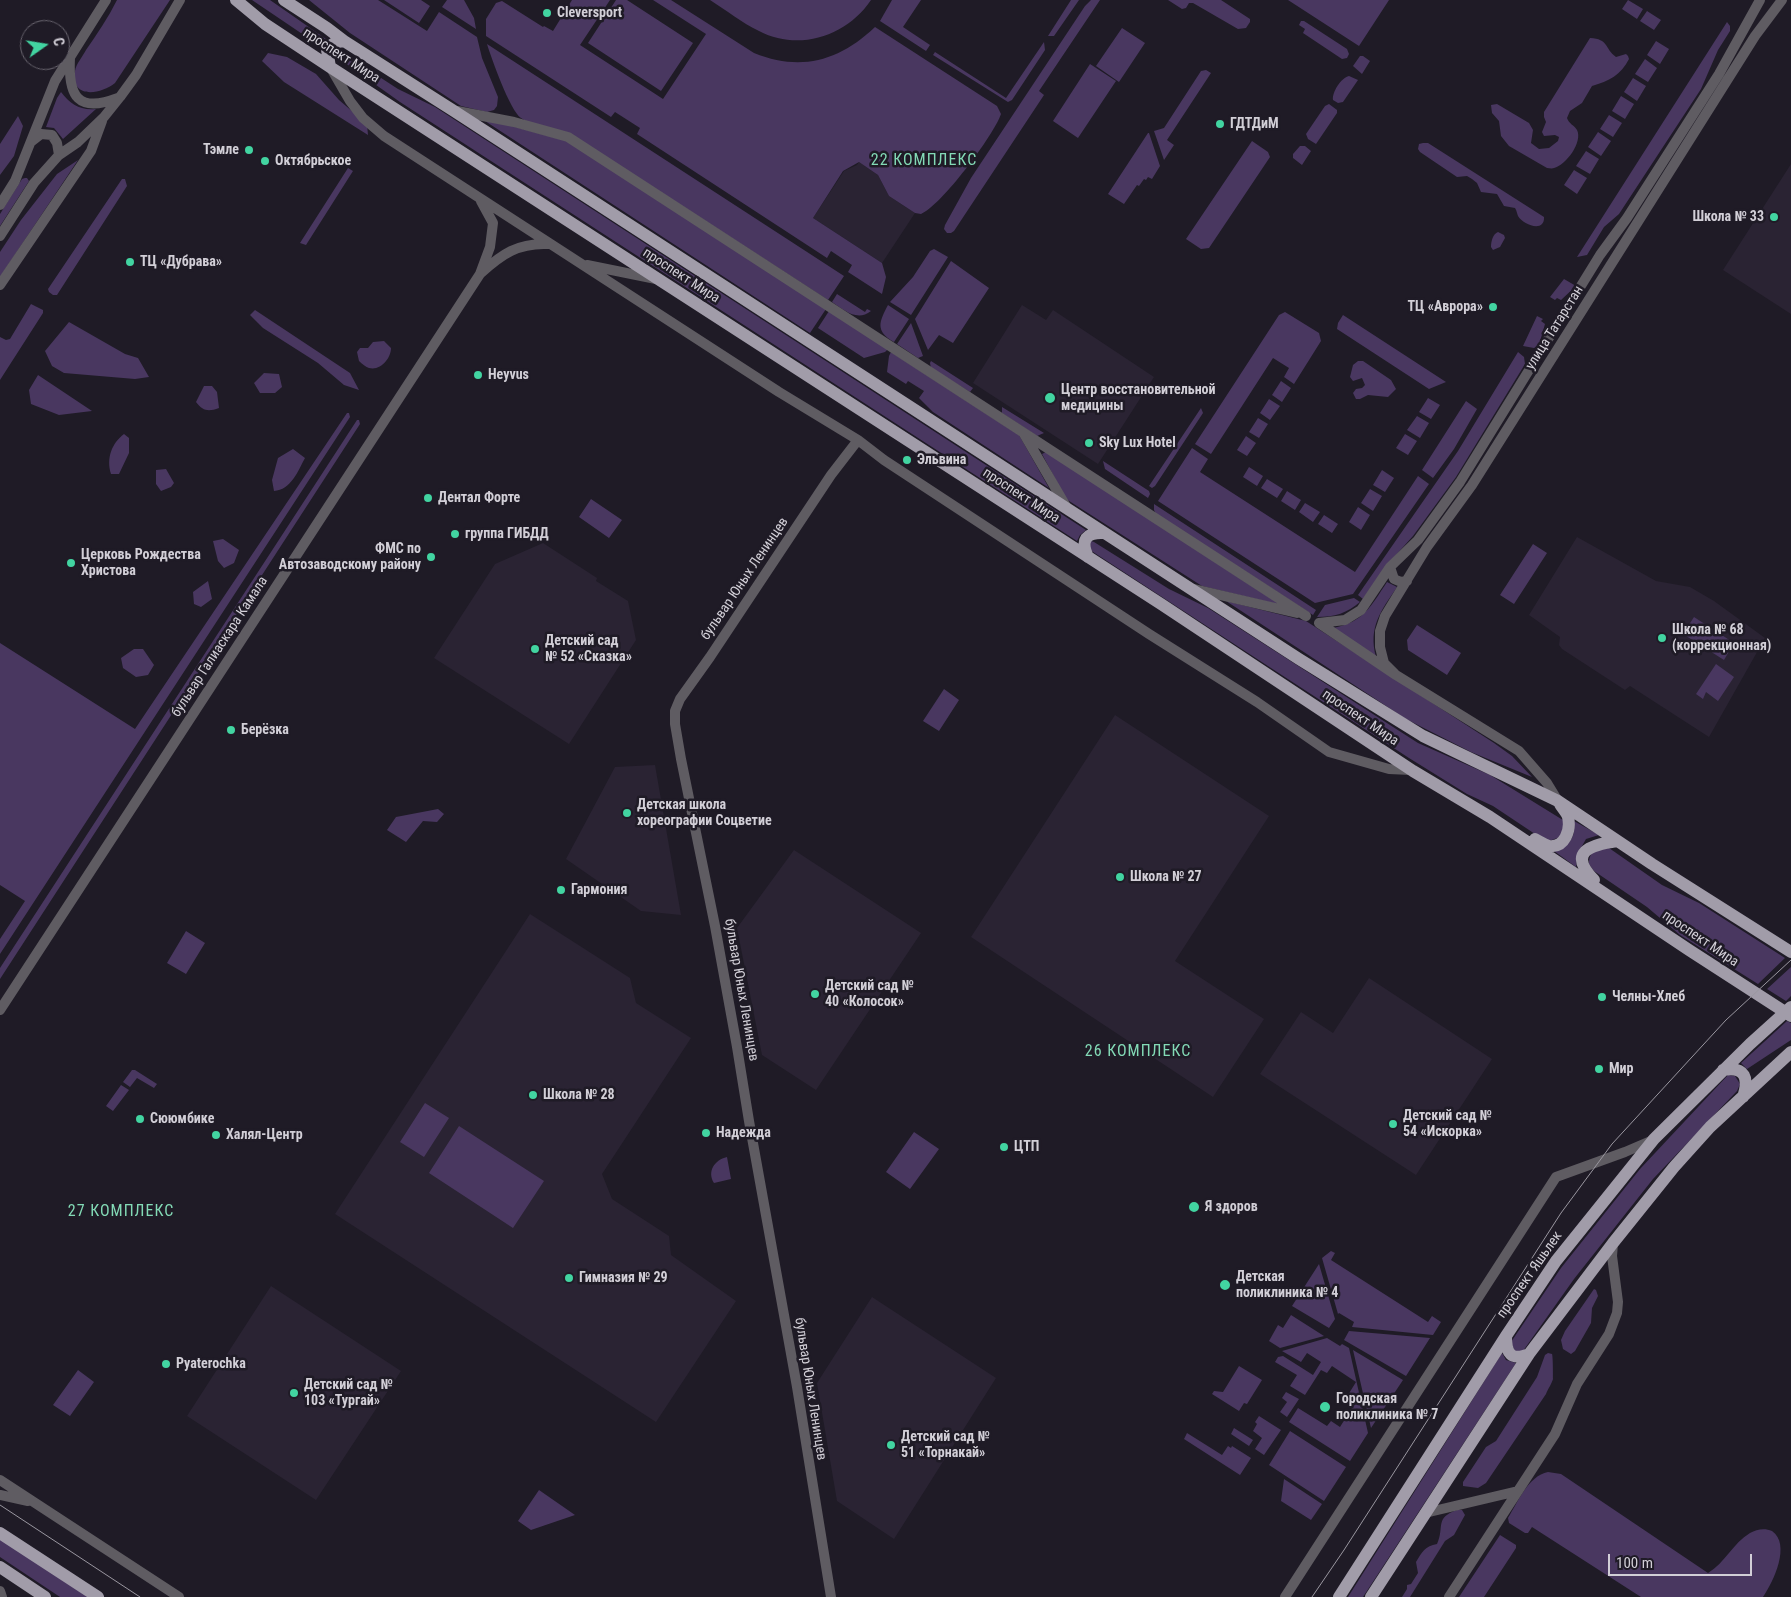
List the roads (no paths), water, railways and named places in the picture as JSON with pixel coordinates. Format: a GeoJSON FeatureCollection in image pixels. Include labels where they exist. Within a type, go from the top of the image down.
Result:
{"type":"FeatureCollection","features":[{"type":"Feature","properties":{"kind":"main road","name":"проспект Мира"},"geometry":{"type":"LineString","coordinates":[[236,0],[265,24],[1088,557],[1413,770],[1490,817],[1689,950],[1789,1011]]}},
{"type":"Feature","properties":{"kind":"main road","name":"проспект Мира"},"geometry":{"type":"LineString","coordinates":[[284,0],[344,41],[1294,656],[1423,736],[1558,801],[1791,952]]}},
{"type":"Feature","properties":{"kind":"main road"},"geometry":{"type":"LineString","coordinates":[[330,66],[327,50],[331,44],[344,41]]}},
{"type":"Feature","properties":{"kind":"main road"},"geometry":{"type":"LineString","coordinates":[[1088,557],[1084,549],[1086,538],[1095,532],[1104,533]]}},
{"type":"Feature","properties":{"kind":"main road"},"geometry":{"type":"LineString","coordinates":[[1490,817],[1548,846],[1555,845],[1566,838],[1569,831],[1568,817],[1558,801]]}},
{"type":"Feature","properties":{"kind":"main road"},"geometry":{"type":"LineString","coordinates":[[1606,893],[1584,869],[1582,861],[1585,852],[1590,847],[1617,841]]}},
{"type":"Feature","properties":{"kind":"main road","name":"проспект Яшьлек"},"geometry":{"type":"LineString","coordinates":[[1339,1597],[1556,1261],[1654,1139],[1723,1070],[1789,1011]]}},
{"type":"Feature","properties":{"kind":"main road"},"geometry":{"type":"LineString","coordinates":[[1370,1597],[1529,1354],[1613,1242],[1674,1167],[1710,1127],[1791,1052]]}},
{"type":"Feature","properties":{"kind":"main road"},"geometry":{"type":"LineString","coordinates":[[1723,1070],[1732,1068],[1742,1073],[1746,1079],[1743,1097]]}},
{"type":"Feature","properties":{"kind":"main road"},"geometry":{"type":"LineString","coordinates":[[1506,1336],[1506,1346],[1509,1353],[1514,1357],[1520,1358],[1529,1354]]}},
{"type":"Feature","properties":{"kind":"main road"},"geometry":{"type":"LineString","coordinates":[[0,1533],[98,1597]]}},
{"type":"Feature","properties":{"kind":"main road"},"geometry":{"type":"LineString","coordinates":[[0,1567],[45,1597]]}},
{"type":"Feature","properties":{"kind":"street"},"geometry":{"type":"LineString","coordinates":[[0,205],[15,181],[55,81],[106,0]]}},
{"type":"Feature","properties":{"kind":"street"},"geometry":{"type":"LineString","coordinates":[[0,236],[34,184],[59,155],[78,142],[104,117],[120,97],[136,75],[180,0]]}},
{"type":"Feature","properties":{"kind":"street","name":"улица Татарстан"},"geometry":{"type":"LineString","coordinates":[[1319,623],[1344,620],[1361,610],[1390,567],[1418,540],[1460,482],[1600,255],[1627,218],[1720,74],[1760,0]]}},
{"type":"Feature","properties":{"kind":"street","name":"улица Татарстан"},"geometry":{"type":"LineString","coordinates":[[1396,675],[1384,663],[1380,647],[1380,631],[1385,616],[1427,546],[1472,485],[1754,36],[1782,0]]}},
{"type":"Feature","properties":{"kind":"street"},"geometry":{"type":"LineString","coordinates":[[71,54],[69,76],[76,97],[85,103],[96,104],[120,97]]}},
{"type":"Feature","properties":{"kind":"street"},"geometry":{"type":"LineString","coordinates":[[330,66],[350,101],[363,118],[384,136],[779,392],[858,440],[1132,623],[1257,702],[1329,752],[1389,769],[1413,770]]}},
{"type":"Feature","properties":{"kind":"street"},"geometry":{"type":"LineString","coordinates":[[454,111],[514,122],[568,137],[1319,623],[1396,675],[1519,751],[1547,783],[1558,801]]}},
{"type":"Feature","properties":{"kind":"street"},"geometry":{"type":"LineString","coordinates":[[0,285],[91,151],[104,117]]}},
{"type":"Feature","properties":{"kind":"street"},"geometry":{"type":"LineString","coordinates":[[30,142],[41,134],[52,135],[57,143],[59,155]]}},
{"type":"Feature","properties":{"kind":"street"},"geometry":{"type":"LineString","coordinates":[[479,198],[493,223],[490,247],[480,274]]}},
{"type":"Feature","properties":{"kind":"street"},"geometry":{"type":"LineString","coordinates":[[480,274],[497,258],[526,244],[549,244]]}},
{"type":"Feature","properties":{"kind":"street"},"geometry":{"type":"LineString","coordinates":[[582,264],[661,280]]}},
{"type":"Feature","properties":{"kind":"street","name":"бульвар Галиаскара Камала"},"geometry":{"type":"LineString","coordinates":[[0,1010],[480,274]]}},
{"type":"Feature","properties":{"kind":"street"},"geometry":{"type":"LineString","coordinates":[[1022,431],[1067,509]]}},
{"type":"Feature","properties":{"kind":"street","name":"бульвар Юных Ленинцев"},"geometry":{"type":"LineString","coordinates":[[831,1597],[797,1387],[716,932],[675,724],[675,711],[680,699],[831,475],[858,440]]}},
{"type":"Feature","properties":{"kind":"street"},"geometry":{"type":"LineString","coordinates":[[1390,567],[1394,579],[1401,582],[1407,581]]}},
{"type":"Feature","properties":{"kind":"street"},"geometry":{"type":"LineString","coordinates":[[1188,587],[1306,616]]}},
{"type":"Feature","properties":{"kind":"street"},"geometry":{"type":"LineString","coordinates":[[1284,1597],[1556,1177],[1654,1139]]}},
{"type":"Feature","properties":{"kind":"street"},"geometry":{"type":"LineString","coordinates":[[1449,1597],[1555,1434],[1577,1384],[1609,1334],[1617,1313],[1618,1302],[1612,1256],[1613,1242]]}},
{"type":"Feature","properties":{"kind":"street"},"geometry":{"type":"LineString","coordinates":[[0,1480],[179,1597]]}},
{"type":"Feature","properties":{"kind":"street"},"geometry":{"type":"LineString","coordinates":[[1425,1513],[1518,1491]]}},
{"type":"Feature","properties":{"kind":"street"},"geometry":{"type":"LineString","coordinates":[[0,1495],[33,1502]]}},
{"type":"Feature","properties":{"kind":"street"},"geometry":{"type":"LineString","coordinates":[[0,1591],[1,1597]]}},
{"type":"Feature","properties":{"kind":"tram line"},"geometry":{"type":"LineString","coordinates":[[1312,1597],[1561,1213],[1612,1144],[1726,1020],[1791,960]]}},
{"type":"Feature","properties":{"kind":"tram line"},"geometry":{"type":"LineString","coordinates":[[0,1505],[140,1597]]}},
{"type":"Feature","properties":{"kind":"place","name":"Cleversport"},"geometry":{"type":"Point","coordinates":[547,13]}},
{"type":"Feature","properties":{"kind":"place","name":"ГДТДиМ"},"geometry":{"type":"Point","coordinates":[1220,124]}},
{"type":"Feature","properties":{"kind":"place","name":"Тэмле"},"geometry":{"type":"Point","coordinates":[249,150]}},
{"type":"Feature","properties":{"kind":"place","name":"Октябрьское"},"geometry":{"type":"Point","coordinates":[265,161]}},
{"type":"Feature","properties":{"kind":"place","name":"Школа № 33"},"geometry":{"type":"Point","coordinates":[1774,217]}},
{"type":"Feature","properties":{"kind":"place","name":"ТЦ «Дубрава»"},"geometry":{"type":"Point","coordinates":[130,262]}},
{"type":"Feature","properties":{"kind":"place","name":"ТЦ «Аврора»"},"geometry":{"type":"Point","coordinates":[1493,307]}},
{"type":"Feature","properties":{"kind":"place","name":"Heyvus"},"geometry":{"type":"Point","coordinates":[478,375]}},
{"type":"Feature","properties":{"kind":"place","name":"Центр восстановительной медицины"},"geometry":{"type":"Point","coordinates":[1050,398]}},
{"type":"Feature","properties":{"kind":"place","name":"Sky Lux Hotel"},"geometry":{"type":"Point","coordinates":[1089,443]}},
{"type":"Feature","properties":{"kind":"place","name":"Эльвина"},"geometry":{"type":"Point","coordinates":[907,460]}},
{"type":"Feature","properties":{"kind":"place","name":"Дентал Форте"},"geometry":{"type":"Point","coordinates":[428,498]}},
{"type":"Feature","properties":{"kind":"place","name":"группа ГИБДД"},"geometry":{"type":"Point","coordinates":[455,534]}},
{"type":"Feature","properties":{"kind":"place","name":"ФМС по Автозаводскому району"},"geometry":{"type":"Point","coordinates":[431,557]}},
{"type":"Feature","properties":{"kind":"place","name":"Церковь Рождества Христова"},"geometry":{"type":"Point","coordinates":[71,563]}},
{"type":"Feature","properties":{"kind":"place","name":"Школа № 68 (коррекционная)"},"geometry":{"type":"Point","coordinates":[1662,638]}},
{"type":"Feature","properties":{"kind":"place","name":"Детский сад № 52 «Сказка»"},"geometry":{"type":"Point","coordinates":[535,649]}},
{"type":"Feature","properties":{"kind":"place","name":"Берёзка"},"geometry":{"type":"Point","coordinates":[231,730]}},
{"type":"Feature","properties":{"kind":"place","name":"Детская школа хореографии Соцветие"},"geometry":{"type":"Point","coordinates":[627,813]}},
{"type":"Feature","properties":{"kind":"place","name":"Школа № 27"},"geometry":{"type":"Point","coordinates":[1120,877]}},
{"type":"Feature","properties":{"kind":"place","name":"Гармония"},"geometry":{"type":"Point","coordinates":[561,890]}},
{"type":"Feature","properties":{"kind":"place","name":"Детский сад № 40 «Колосок»"},"geometry":{"type":"Point","coordinates":[815,994]}},
{"type":"Feature","properties":{"kind":"place","name":"Челны-Хлеб"},"geometry":{"type":"Point","coordinates":[1602,997]}},
{"type":"Feature","properties":{"kind":"place","name":"Мир"},"geometry":{"type":"Point","coordinates":[1599,1069]}},
{"type":"Feature","properties":{"kind":"place","name":"Школа № 28"},"geometry":{"type":"Point","coordinates":[533,1095]}},
{"type":"Feature","properties":{"kind":"place","name":"Сююмбике"},"geometry":{"type":"Point","coordinates":[140,1119]}},
{"type":"Feature","properties":{"kind":"place","name":"Детский сад № 54 «Искорка»"},"geometry":{"type":"Point","coordinates":[1393,1124]}},
{"type":"Feature","properties":{"kind":"place","name":"Надежда"},"geometry":{"type":"Point","coordinates":[706,1133]}},
{"type":"Feature","properties":{"kind":"place","name":"Халял-Центр"},"geometry":{"type":"Point","coordinates":[216,1135]}},
{"type":"Feature","properties":{"kind":"place","name":"ЦТП"},"geometry":{"type":"Point","coordinates":[1004,1147]}},
{"type":"Feature","properties":{"kind":"place","name":"Я здоров"},"geometry":{"type":"Point","coordinates":[1194,1207]}},
{"type":"Feature","properties":{"kind":"place","name":"Гимназия № 29"},"geometry":{"type":"Point","coordinates":[569,1278]}},
{"type":"Feature","properties":{"kind":"place","name":"Детская поликлиника № 4"},"geometry":{"type":"Point","coordinates":[1225,1285]}},
{"type":"Feature","properties":{"kind":"place","name":"Pyaterochka"},"geometry":{"type":"Point","coordinates":[166,1364]}},
{"type":"Feature","properties":{"kind":"place","name":"Детский сад № 103 «Тургай»"},"geometry":{"type":"Point","coordinates":[294,1393]}},
{"type":"Feature","properties":{"kind":"place","name":"Городская поликлиника № 7"},"geometry":{"type":"Point","coordinates":[1325,1407]}},
{"type":"Feature","properties":{"kind":"place","name":"Детский сад № 51 «Торнакай»"},"geometry":{"type":"Point","coordinates":[891,1445]}},
{"type":"Feature","properties":{"kind":"district","name":"22 КОМПЛЕКС"},"geometry":{"type":"Point","coordinates":[924,161]}},
{"type":"Feature","properties":{"kind":"district","name":"26 КОМПЛЕКС"},"geometry":{"type":"Point","coordinates":[1138,1052]}},
{"type":"Feature","properties":{"kind":"district","name":"27 КОМПЛЕКС"},"geometry":{"type":"Point","coordinates":[121,1212]}}]}
